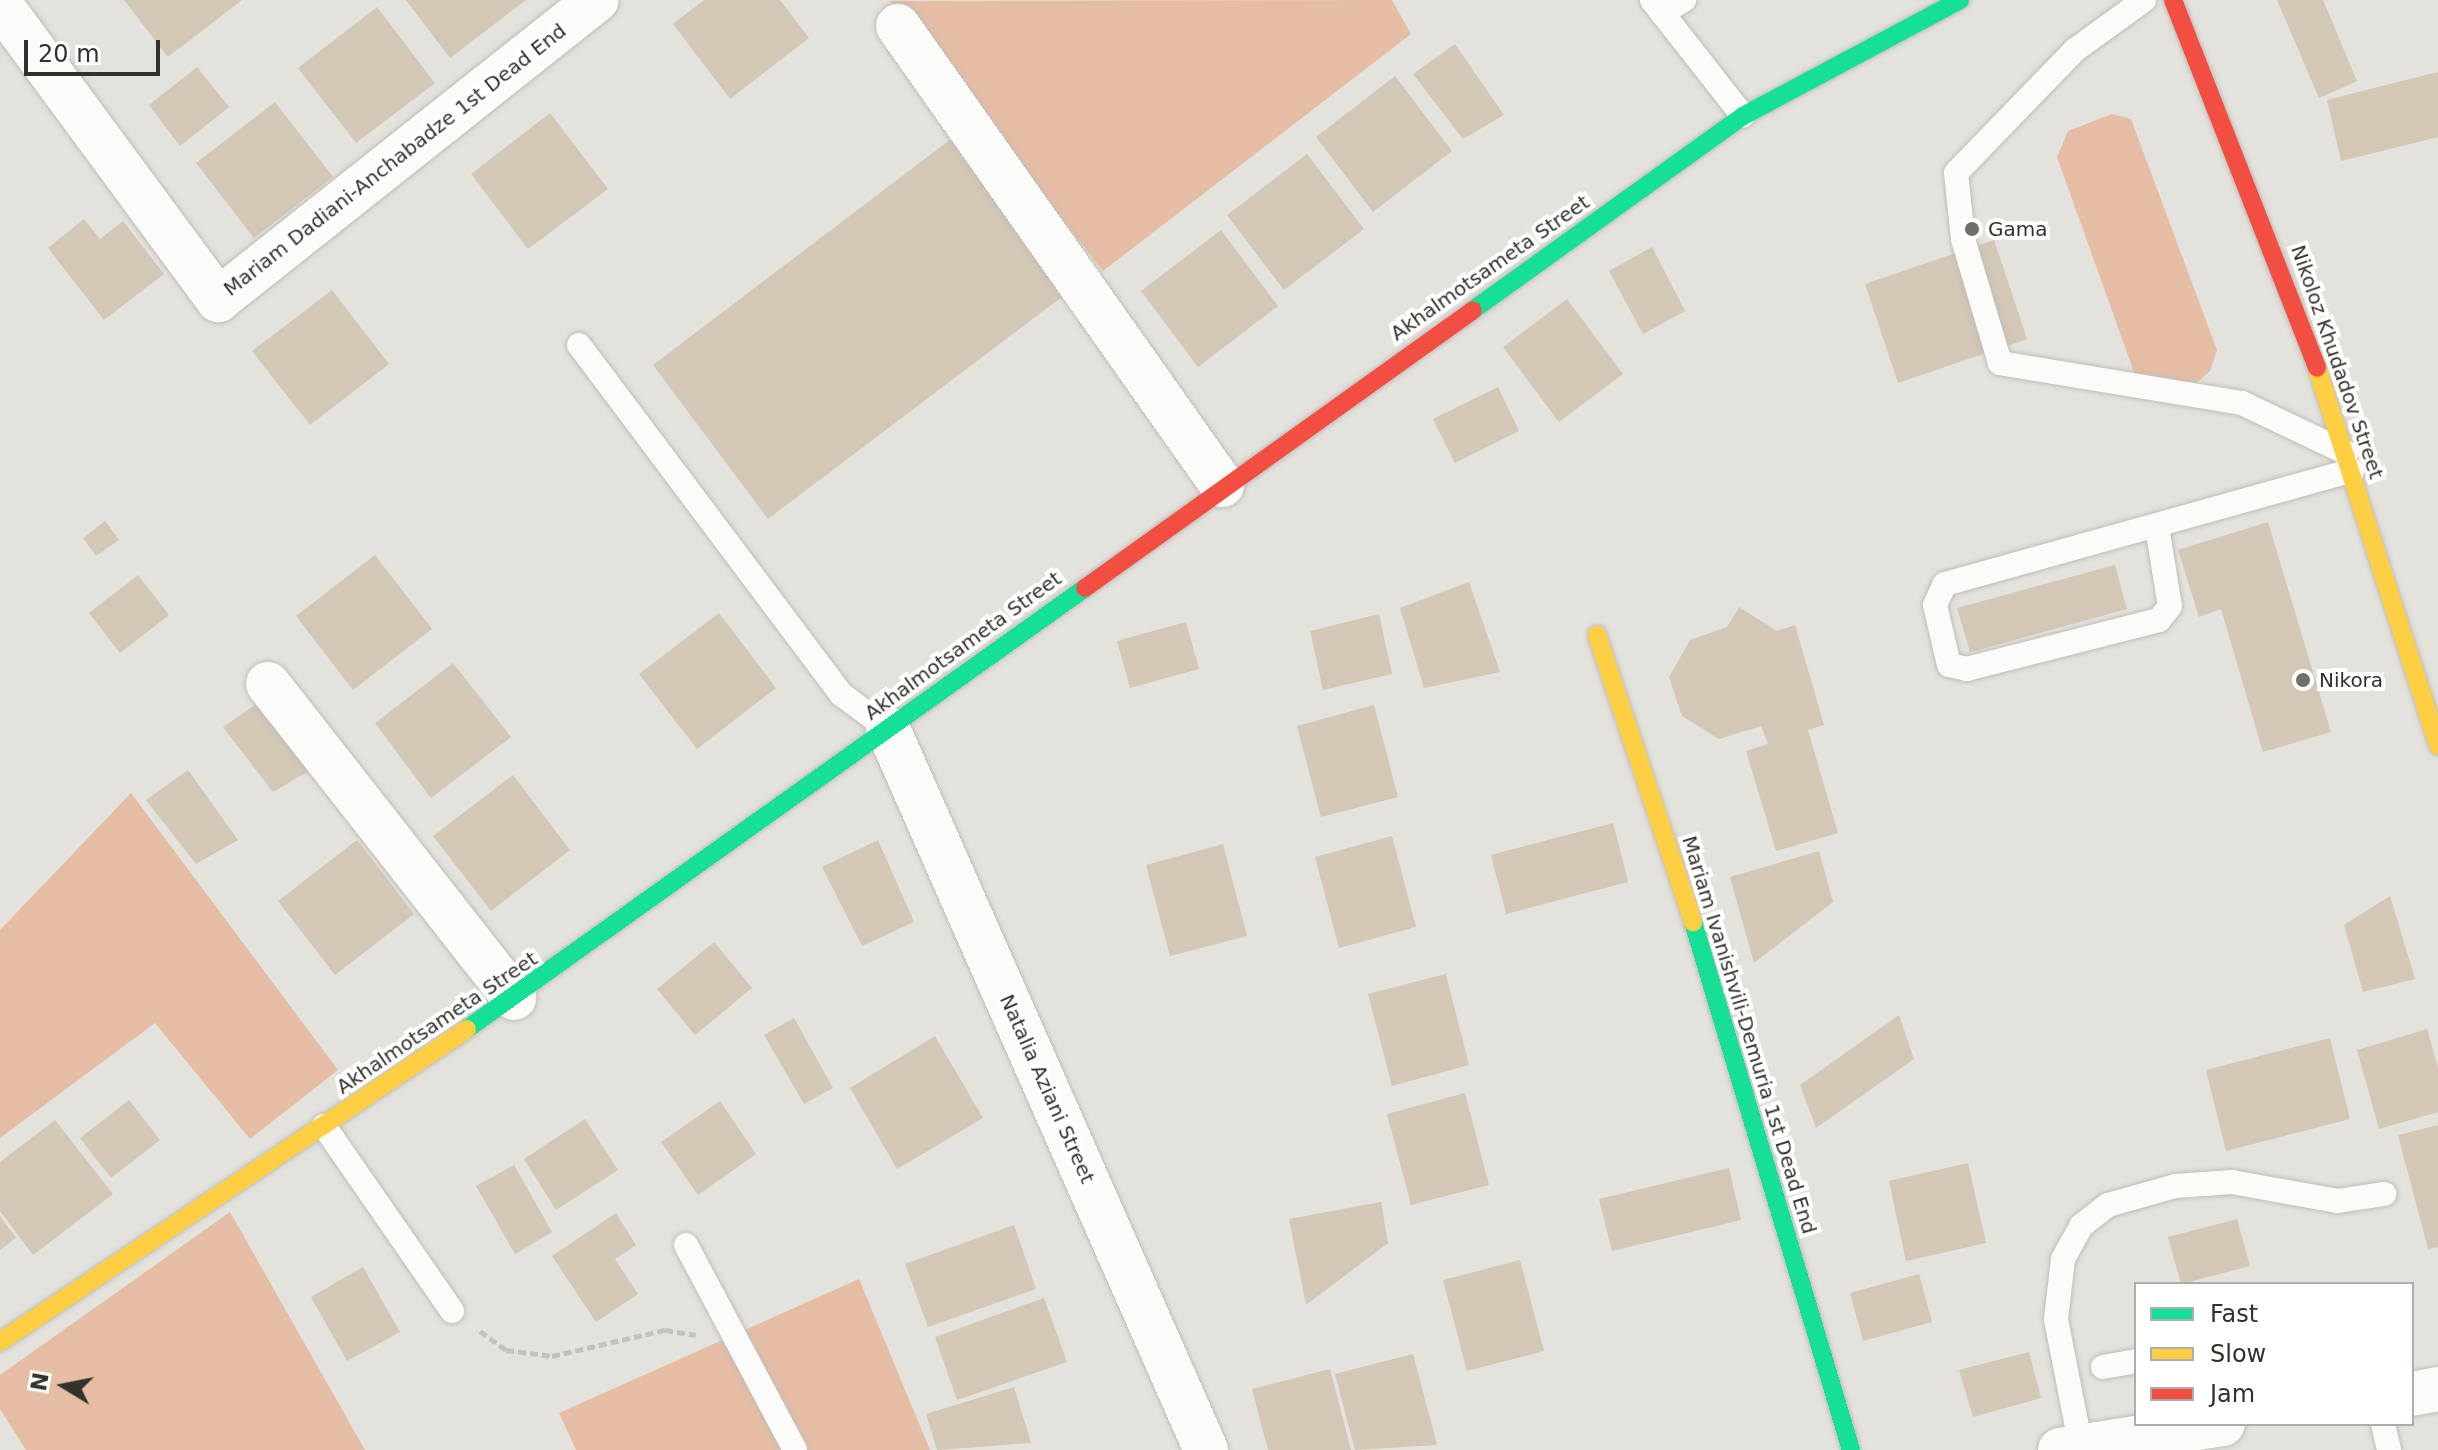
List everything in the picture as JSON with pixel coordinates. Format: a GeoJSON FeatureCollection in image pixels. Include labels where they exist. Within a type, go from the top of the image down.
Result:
{"type":"FeatureCollection","features":[{"type":"Feature","properties":{"kind":"street","name":"Mariam Dadiani-Anchabadze 1st Dead End"},"geometry":{"type":"LineString","coordinates":[[0,4],[218,300],[596,0]]}},
{"type":"Feature","properties":{"kind":"street","name":"Akhalmotsameta Street"},"geometry":{"type":"LineString","coordinates":[[0,1342],[514,998],[1222,485],[1743,116],[1960,0]]}},
{"type":"Feature","properties":{"kind":"street","name":"Nikoloz Khudadov Street"},"geometry":{"type":"LineString","coordinates":[[2173,0],[2298,307],[2350,462],[2438,746]]}},
{"type":"Feature","properties":{"kind":"street"},"geometry":{"type":"LineString","coordinates":[[898,26],[1222,485]]}},
{"type":"Feature","properties":{"kind":"street","name":"Mariam Ivanishvili-Demuria 1st Dead End"},"geometry":{"type":"LineString","coordinates":[[1597,635],[1665,829],[1851,1450]]}},
{"type":"Feature","properties":{"kind":"street"},"geometry":{"type":"LineString","coordinates":[[268,684],[514,998]]}},
{"type":"Feature","properties":{"kind":"street","name":"Natalia Aziani Street"},"geometry":{"type":"LineString","coordinates":[[888,729],[1206,1450]]}},
{"type":"Feature","properties":{"kind":"street"},"geometry":{"type":"LineString","coordinates":[[2414,1394],[2438,1389]]}},
{"type":"Feature","properties":{"kind":"street"},"geometry":{"type":"LineString","coordinates":[[2070,1448],[2210,1426]]}},
{"type":"Feature","properties":{"kind":"lane"},"geometry":{"type":"LineString","coordinates":[[1684,0],[1657,7],[1743,116]]}},
{"type":"Feature","properties":{"kind":"lane"},"geometry":{"type":"LineString","coordinates":[[2144,0],[2075,50],[1956,173],[1963,239],[2000,363],[2242,403],[2350,462]]}},
{"type":"Feature","properties":{"kind":"lane"},"geometry":{"type":"LineString","coordinates":[[579,345],[841,694],[888,729]]}},
{"type":"Feature","properties":{"kind":"lane"},"geometry":{"type":"LineString","coordinates":[[2157,527],[2170,606],[2159,620],[1967,669],[1949,665],[1935,605],[1945,584],[2157,527],[2350,462]]}},
{"type":"Feature","properties":{"kind":"lane"},"geometry":{"type":"LineString","coordinates":[[324,1126],[452,1311]]}},
{"type":"Feature","properties":{"kind":"lane"},"geometry":{"type":"LineString","coordinates":[[2070,1448],[2056,1319],[2063,1259],[2081,1226],[2108,1205],[2175,1186],[2232,1182],[2338,1201],[2384,1194]]}},
{"type":"Feature","properties":{"kind":"lane"},"geometry":{"type":"LineString","coordinates":[[686,1245],[795,1450]]}},
{"type":"Feature","properties":{"kind":"lane"},"geometry":{"type":"LineString","coordinates":[[2103,1367],[2134,1361]]}},
{"type":"Feature","properties":{"kind":"lane"},"geometry":{"type":"LineString","coordinates":[[2383,1426],[2389,1450]]}},
{"type":"Feature","properties":{"kind":"path"},"geometry":{"type":"LineString","coordinates":[[452,1311],[506,1350],[552,1356],[665,1330],[740,1344]]}},
{"type":"Feature","properties":{"kind":"shaded area"},"geometry":{"type":"Polygon","coordinates":[[[1392,0],[1411,34],[1103,271],[890,1],[1392,0]]]}},
{"type":"Feature","properties":{"kind":"shaded area"},"geometry":{"type":"Polygon","coordinates":[[[2112,114],[2131,119],[2217,350],[2210,371],[2195,384],[2135,375],[2057,157],[2068,131],[2112,114]]]}},
{"type":"Feature","properties":{"kind":"shaded area"},"geometry":{"type":"Polygon","coordinates":[[[131,793],[338,1070],[250,1139],[155,1023],[0,1138],[0,930],[131,793]]]}},
{"type":"Feature","properties":{"kind":"shaded area"},"geometry":{"type":"Polygon","coordinates":[[[230,1212],[365,1450],[26,1450],[0,1409],[0,1375],[230,1212]]]}},
{"type":"Feature","properties":{"kind":"shaded area"},"geometry":{"type":"Polygon","coordinates":[[[859,1279],[930,1450],[576,1450],[559,1413],[859,1279]]]}},
{"type":"Feature","properties":{"kind":"building"},"geometry":{"type":"Polygon","coordinates":[[[124,0],[242,0],[168,57],[124,0]]]}},
{"type":"Feature","properties":{"kind":"building"},"geometry":{"type":"Polygon","coordinates":[[[406,0],[526,0],[450,58],[406,0]]]}},
{"type":"Feature","properties":{"kind":"building"},"geometry":{"type":"Polygon","coordinates":[[[704,0],[780,0],[809,38],[730,99],[673,24],[704,0]]]}},
{"type":"Feature","properties":{"kind":"building"},"geometry":{"type":"Polygon","coordinates":[[[2277,0],[2323,0],[2357,81],[2319,98],[2277,0]]]}},
{"type":"Feature","properties":{"kind":"building"},"geometry":{"type":"Polygon","coordinates":[[[377,7],[435,83],[356,143],[298,68],[377,7]]]}},
{"type":"Feature","properties":{"kind":"building"},"geometry":{"type":"Polygon","coordinates":[[[1455,44],[1504,115],[1463,139],[1413,74],[1455,44]]]}},
{"type":"Feature","properties":{"kind":"building"},"geometry":{"type":"Polygon","coordinates":[[[197,67],[229,107],[180,146],[149,105],[197,67]]]}},
{"type":"Feature","properties":{"kind":"building"},"geometry":{"type":"Polygon","coordinates":[[[2438,72],[2438,137],[2341,161],[2327,100],[2438,72]]]}},
{"type":"Feature","properties":{"kind":"building"},"geometry":{"type":"Polygon","coordinates":[[[1395,76],[1452,151],[1373,212],[1316,137],[1395,76]]]}},
{"type":"Feature","properties":{"kind":"building"},"geometry":{"type":"Polygon","coordinates":[[[275,102],[333,177],[254,238],[196,163],[275,102]]]}},
{"type":"Feature","properties":{"kind":"building"},"geometry":{"type":"Polygon","coordinates":[[[550,113],[608,189],[528,249],[471,174],[550,113]]]}},
{"type":"Feature","properties":{"kind":"building"},"geometry":{"type":"Polygon","coordinates":[[[955,136],[1071,290],[768,519],[653,365],[955,136]]]}},
{"type":"Feature","properties":{"kind":"building"},"geometry":{"type":"Polygon","coordinates":[[[1307,154],[1364,229],[1284,290],[1227,215],[1307,154]]]}},
{"type":"Feature","properties":{"kind":"building"},"geometry":{"type":"Polygon","coordinates":[[[84,219],[100,239],[123,221],[164,274],[104,320],[48,248],[84,219]]]}},
{"type":"Feature","properties":{"kind":"building"},"geometry":{"type":"Polygon","coordinates":[[[1221,230],[1278,306],[1198,367],[1141,291],[1221,230]]]}},
{"type":"Feature","properties":{"kind":"building"},"geometry":{"type":"Polygon","coordinates":[[[1994,240],[2027,339],[1898,383],[1865,284],[1994,240]]]}},
{"type":"Feature","properties":{"kind":"building"},"geometry":{"type":"Polygon","coordinates":[[[1652,247],[1685,311],[1643,334],[1609,271],[1652,247]]]}},
{"type":"Feature","properties":{"kind":"building"},"geometry":{"type":"Polygon","coordinates":[[[332,290],[389,364],[310,425],[252,351],[332,290]]]}},
{"type":"Feature","properties":{"kind":"building"},"geometry":{"type":"Polygon","coordinates":[[[1567,299],[1623,374],[1559,422],[1503,347],[1567,299]]]}},
{"type":"Feature","properties":{"kind":"building"},"geometry":{"type":"Polygon","coordinates":[[[1498,387],[1519,431],[1455,463],[1433,419],[1498,387]]]}},
{"type":"Feature","properties":{"kind":"building"},"geometry":{"type":"Polygon","coordinates":[[[105,521],[119,540],[96,556],[83,538],[105,521]]]}},
{"type":"Feature","properties":{"kind":"building"},"geometry":{"type":"Polygon","coordinates":[[[2268,522],[2331,732],[2263,752],[2221,609],[2199,617],[2178,550],[2268,522]]]}},
{"type":"Feature","properties":{"kind":"building"},"geometry":{"type":"Polygon","coordinates":[[[375,555],[432,629],[353,690],[296,616],[375,555]]]}},
{"type":"Feature","properties":{"kind":"building"},"geometry":{"type":"Polygon","coordinates":[[[2115,565],[2127,609],[1970,652],[1957,608],[2115,565]]]}},
{"type":"Feature","properties":{"kind":"building"},"geometry":{"type":"Polygon","coordinates":[[[138,575],[169,615],[120,653],[89,613],[138,575]]]}},
{"type":"Feature","properties":{"kind":"building"},"geometry":{"type":"Polygon","coordinates":[[[1469,582],[1500,672],[1424,688],[1400,608],[1469,582]]]}},
{"type":"Feature","properties":{"kind":"building"},"geometry":{"type":"Polygon","coordinates":[[[1739,607],[1777,631],[1795,625],[1824,725],[1808,730],[1838,833],[1776,851],[1746,751],[1768,744],[1761,726],[1719,739],[1682,716],[1669,677],[1690,640],[1727,627],[1739,607]]]}},
{"type":"Feature","properties":{"kind":"building"},"geometry":{"type":"Polygon","coordinates":[[[719,613],[776,688],[697,749],[639,674],[719,613]]]}},
{"type":"Feature","properties":{"kind":"building"},"geometry":{"type":"Polygon","coordinates":[[[1379,614],[1392,674],[1323,690],[1310,631],[1379,614]]]}},
{"type":"Feature","properties":{"kind":"building"},"geometry":{"type":"Polygon","coordinates":[[[1186,622],[1199,669],[1130,688],[1117,641],[1186,622]]]}},
{"type":"Feature","properties":{"kind":"building"},"geometry":{"type":"Polygon","coordinates":[[[453,663],[511,737],[431,798],[375,723],[453,663]]]}},
{"type":"Feature","properties":{"kind":"building"},"geometry":{"type":"Polygon","coordinates":[[[265,698],[314,768],[273,792],[223,727],[265,698]]]}},
{"type":"Feature","properties":{"kind":"building"},"geometry":{"type":"Polygon","coordinates":[[[1374,705],[1398,797],[1321,817],[1297,726],[1374,705]]]}},
{"type":"Feature","properties":{"kind":"building"},"geometry":{"type":"Polygon","coordinates":[[[188,770],[238,840],[196,864],[146,800],[188,770]]]}},
{"type":"Feature","properties":{"kind":"building"},"geometry":{"type":"Polygon","coordinates":[[[513,775],[570,850],[491,911],[433,836],[513,775]]]}},
{"type":"Feature","properties":{"kind":"building"},"geometry":{"type":"Polygon","coordinates":[[[1613,823],[1628,882],[1506,914],[1491,855],[1613,823]]]}},
{"type":"Feature","properties":{"kind":"building"},"geometry":{"type":"Polygon","coordinates":[[[1392,836],[1416,927],[1339,948],[1315,857],[1392,836]]]}},
{"type":"Feature","properties":{"kind":"building"},"geometry":{"type":"Polygon","coordinates":[[[357,840],[414,914],[335,975],[278,901],[357,840]]]}},
{"type":"Feature","properties":{"kind":"building"},"geometry":{"type":"Polygon","coordinates":[[[878,840],[914,922],[862,946],[822,867],[878,840]]]}},
{"type":"Feature","properties":{"kind":"building"},"geometry":{"type":"Polygon","coordinates":[[[1223,844],[1247,936],[1170,956],[1146,865],[1223,844]]]}},
{"type":"Feature","properties":{"kind":"building"},"geometry":{"type":"Polygon","coordinates":[[[1819,851],[1833,902],[1754,963],[1730,877],[1819,851]]]}},
{"type":"Feature","properties":{"kind":"building"},"geometry":{"type":"Polygon","coordinates":[[[2390,896],[2415,979],[2363,992],[2344,925],[2390,896]]]}},
{"type":"Feature","properties":{"kind":"building"},"geometry":{"type":"Polygon","coordinates":[[[714,942],[752,988],[695,1035],[657,989],[714,942]]]}},
{"type":"Feature","properties":{"kind":"building"},"geometry":{"type":"Polygon","coordinates":[[[1446,974],[1469,1065],[1392,1086],[1368,994],[1446,974]]]}},
{"type":"Feature","properties":{"kind":"building"},"geometry":{"type":"Polygon","coordinates":[[[1899,1015],[1914,1059],[1816,1128],[1800,1085],[1899,1015]]]}},
{"type":"Feature","properties":{"kind":"building"},"geometry":{"type":"Polygon","coordinates":[[[794,1018],[833,1088],[804,1104],[764,1035],[794,1018]]]}},
{"type":"Feature","properties":{"kind":"building"},"geometry":{"type":"Polygon","coordinates":[[[2427,1029],[2438,1068],[2438,1112],[2379,1129],[2357,1050],[2427,1029]]]}},
{"type":"Feature","properties":{"kind":"building"},"geometry":{"type":"Polygon","coordinates":[[[935,1036],[983,1118],[897,1169],[850,1088],[935,1036]]]}},
{"type":"Feature","properties":{"kind":"building"},"geometry":{"type":"Polygon","coordinates":[[[2330,1038],[2350,1119],[2226,1151],[2206,1070],[2330,1038]]]}},
{"type":"Feature","properties":{"kind":"building"},"geometry":{"type":"Polygon","coordinates":[[[1465,1093],[1489,1185],[1411,1205],[1387,1114],[1465,1093]]]}},
{"type":"Feature","properties":{"kind":"building"},"geometry":{"type":"Polygon","coordinates":[[[129,1100],[160,1140],[111,1178],[80,1138],[129,1100]]]}},
{"type":"Feature","properties":{"kind":"building"},"geometry":{"type":"Polygon","coordinates":[[[720,1101],[756,1154],[698,1195],[661,1142],[720,1101]]]}},
{"type":"Feature","properties":{"kind":"building"},"geometry":{"type":"Polygon","coordinates":[[[585,1119],[618,1170],[556,1210],[524,1159],[585,1119]]]}},
{"type":"Feature","properties":{"kind":"building"},"geometry":{"type":"Polygon","coordinates":[[[55,1120],[113,1194],[33,1255],[0,1211],[0,1162],[55,1120]]]}},
{"type":"Feature","properties":{"kind":"building"},"geometry":{"type":"Polygon","coordinates":[[[2438,1125],[2438,1247],[2428,1249],[2398,1135],[2438,1125]]]}},
{"type":"Feature","properties":{"kind":"building"},"geometry":{"type":"Polygon","coordinates":[[[1968,1163],[1986,1243],[1906,1261],[1889,1181],[1968,1163]]]}},
{"type":"Feature","properties":{"kind":"building"},"geometry":{"type":"Polygon","coordinates":[[[514,1165],[552,1232],[515,1254],[476,1186],[514,1165]]]}},
{"type":"Feature","properties":{"kind":"building"},"geometry":{"type":"Polygon","coordinates":[[[1729,1168],[1741,1220],[1612,1251],[1599,1199],[1729,1168]]]}},
{"type":"Feature","properties":{"kind":"building"},"geometry":{"type":"Polygon","coordinates":[[[1381,1202],[1388,1243],[1306,1305],[1289,1219],[1381,1202]]]}},
{"type":"Feature","properties":{"kind":"building"},"geometry":{"type":"Polygon","coordinates":[[[616,1213],[636,1245],[615,1259],[638,1294],[596,1322],[552,1256],[616,1213]]]}},
{"type":"Feature","properties":{"kind":"building"},"geometry":{"type":"Polygon","coordinates":[[[0,1216],[16,1238],[0,1250],[0,1216]]]}},
{"type":"Feature","properties":{"kind":"building"},"geometry":{"type":"Polygon","coordinates":[[[2237,1219],[2250,1266],[2180,1282],[2168,1237],[2237,1219]]]}},
{"type":"Feature","properties":{"kind":"building"},"geometry":{"type":"Polygon","coordinates":[[[1014,1225],[1036,1289],[928,1327],[905,1264],[1014,1225]]]}},
{"type":"Feature","properties":{"kind":"building"},"geometry":{"type":"Polygon","coordinates":[[[1520,1260],[1544,1351],[1467,1371],[1443,1280],[1520,1260]]]}},
{"type":"Feature","properties":{"kind":"building"},"geometry":{"type":"Polygon","coordinates":[[[363,1267],[400,1332],[347,1361],[311,1297],[363,1267]]]}},
{"type":"Feature","properties":{"kind":"building"},"geometry":{"type":"Polygon","coordinates":[[[1919,1274],[1932,1322],[1863,1341],[1850,1293],[1919,1274]]]}},
{"type":"Feature","properties":{"kind":"building"},"geometry":{"type":"Polygon","coordinates":[[[1044,1298],[1067,1362],[957,1400],[935,1337],[1044,1298]]]}},
{"type":"Feature","properties":{"kind":"building"},"geometry":{"type":"Polygon","coordinates":[[[2029,1352],[2041,1398],[1973,1417],[1959,1370],[2029,1352]]]}},
{"type":"Feature","properties":{"kind":"building"},"geometry":{"type":"Polygon","coordinates":[[[1413,1354],[1437,1445],[1355,1450],[1335,1374],[1413,1354]]]}},
{"type":"Feature","properties":{"kind":"building"},"geometry":{"type":"Polygon","coordinates":[[[1330,1369],[1351,1450],[1268,1450],[1252,1389],[1330,1369]]]}},
{"type":"Feature","properties":{"kind":"building"},"geometry":{"type":"Polygon","coordinates":[[[1014,1387],[1031,1443],[937,1450],[926,1414],[1014,1387]]]}},
{"type":"Feature","properties":{"kind":"traffic: fast"},"geometry":{"type":"LineString","coordinates":[[1473,310],[1743,116],[1960,0]]}},
{"type":"Feature","properties":{"kind":"traffic: fast"},"geometry":{"type":"LineString","coordinates":[[467,1029],[1085,588]]}},
{"type":"Feature","properties":{"kind":"traffic: fast"},"geometry":{"type":"LineString","coordinates":[[1693,922],[1851,1450]]}},
{"type":"Feature","properties":{"kind":"traffic: slow"},"geometry":{"type":"LineString","coordinates":[[2317,368],[2438,746]]}},
{"type":"Feature","properties":{"kind":"traffic: slow"},"geometry":{"type":"LineString","coordinates":[[1597,635],[1693,922]]}},
{"type":"Feature","properties":{"kind":"traffic: slow"},"geometry":{"type":"LineString","coordinates":[[0,1342],[467,1029]]}},
{"type":"Feature","properties":{"kind":"traffic: jam"},"geometry":{"type":"LineString","coordinates":[[2173,0],[2317,368]]}},
{"type":"Feature","properties":{"kind":"traffic: jam"},"geometry":{"type":"LineString","coordinates":[[1085,588],[1473,310]]}},
{"type":"Feature","properties":{"kind":"place","name":"Gama"},"geometry":{"type":"Point","coordinates":[1972,229]}},
{"type":"Feature","properties":{"kind":"place","name":"Nikora"},"geometry":{"type":"Point","coordinates":[2303,680]}}]}
